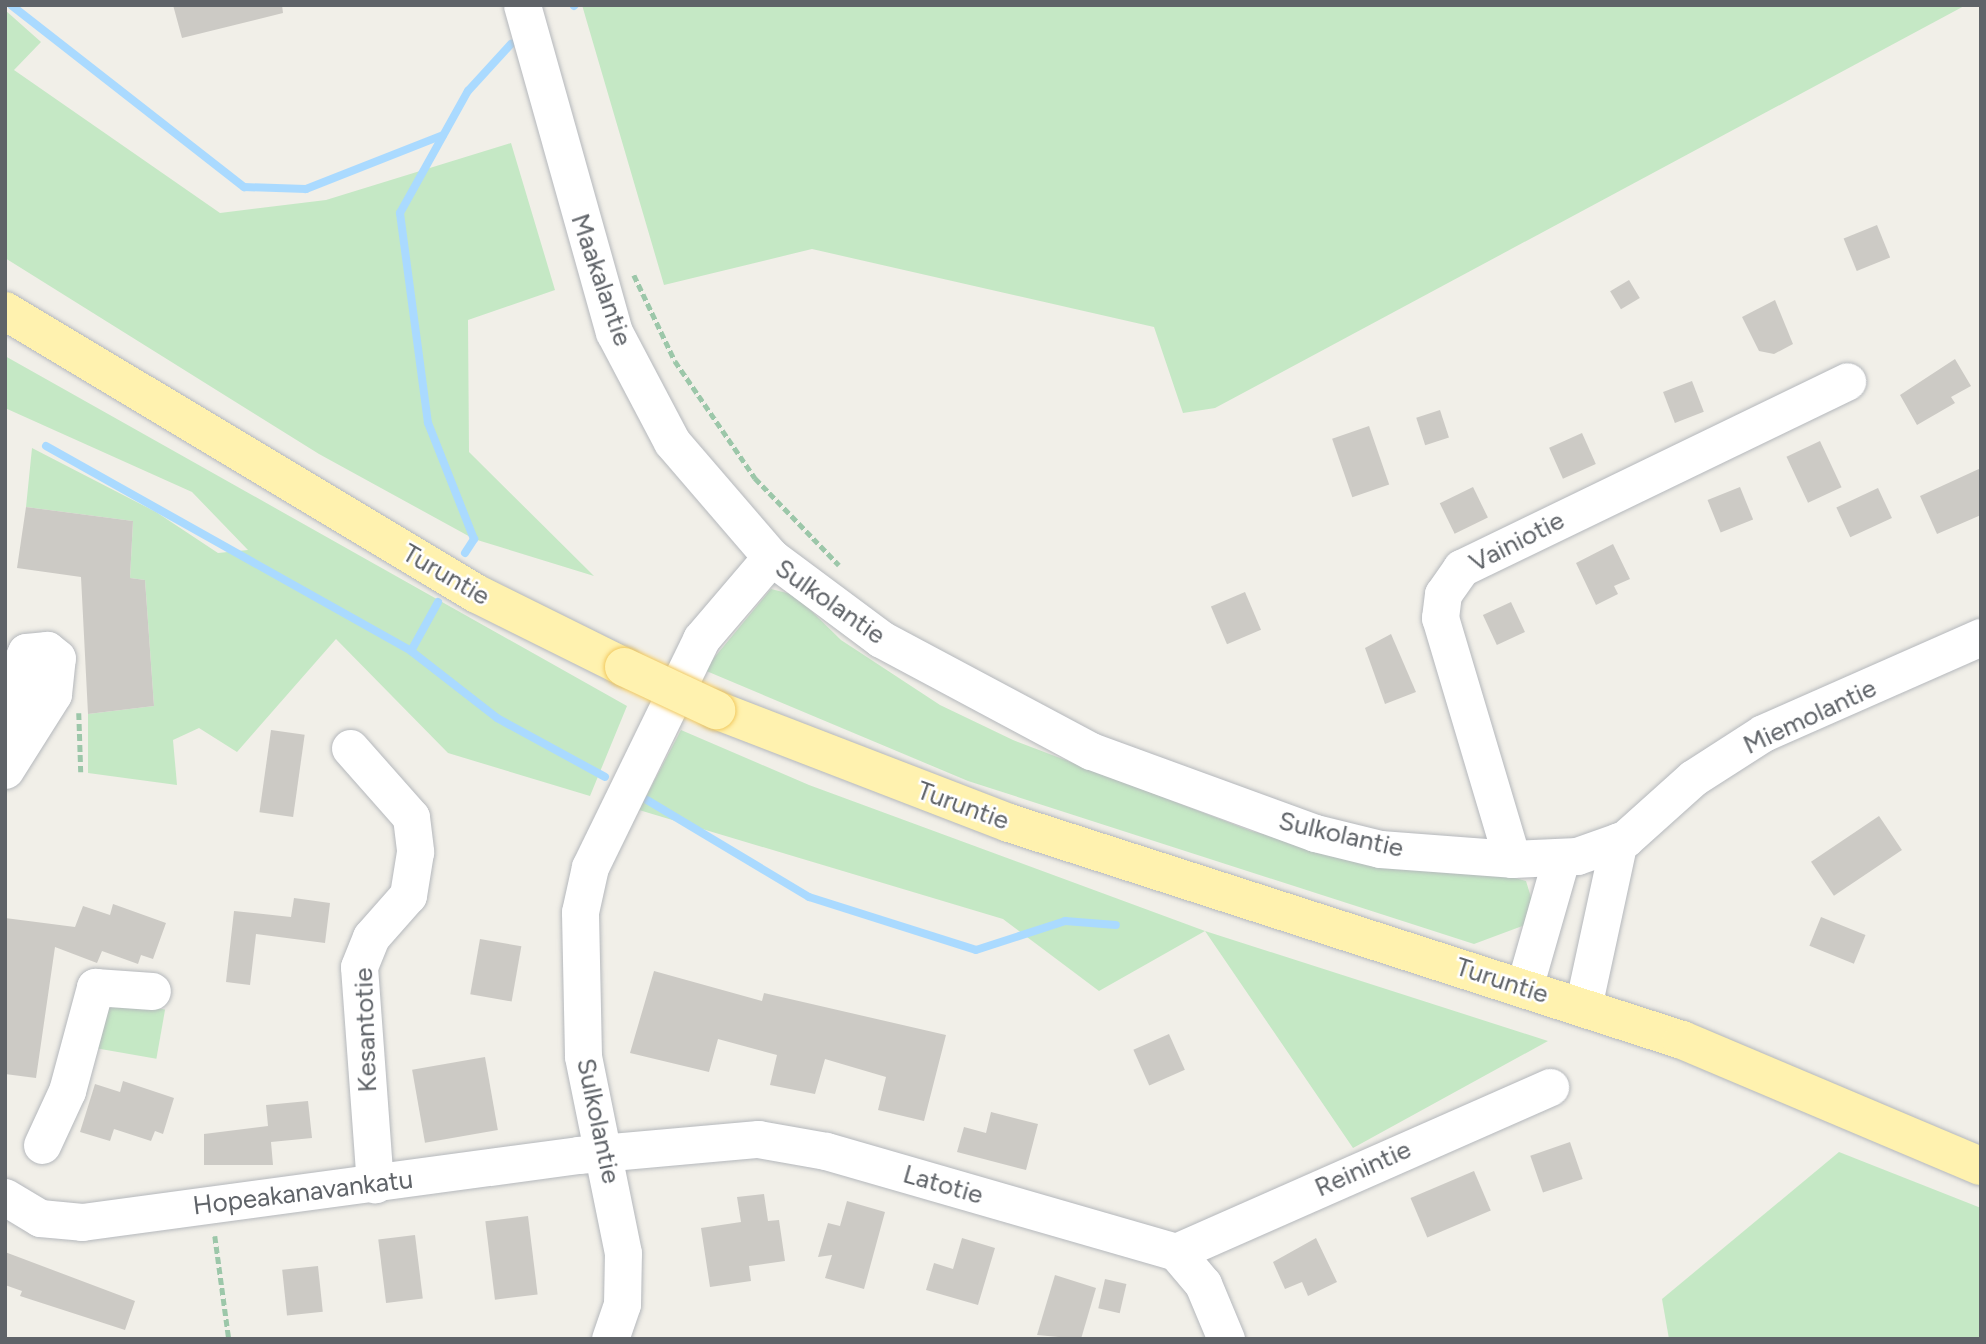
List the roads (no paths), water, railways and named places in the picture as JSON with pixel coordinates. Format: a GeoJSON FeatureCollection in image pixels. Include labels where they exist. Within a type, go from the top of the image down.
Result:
{"type":"FeatureCollection","features":[{"type":"Feature","properties":{"kind":"main road","name":"Turuntie"},"geometry":{"type":"LineString","coordinates":[[5,311],[477,594],[716,710],[1009,823],[1682,1040],[1981,1166]]}},
{"type":"Feature","properties":{"kind":"street","name":"Maakalantie"},"geometry":{"type":"LineString","coordinates":[[522,5],[614,332],[672,442],[771,557]]}},
{"type":"Feature","properties":{"kind":"street","name":"Vainiotie"},"geometry":{"type":"LineString","coordinates":[[1512,859],[1440,618],[1443,594],[1455,577],[1847,381]]}},
{"type":"Feature","properties":{"kind":"street","name":"Sulkolantie"},"geometry":{"type":"LineString","coordinates":[[610,1339],[622,1304],[623,1254],[578,1006],[577,944],[590,867],[701,639],[771,557],[881,639],[1091,751],[1315,833],[1380,849],[1512,859],[1561,859]]}},
{"type":"Feature","properties":{"kind":"street","name":"Miemolantie"},"geometry":{"type":"LineString","coordinates":[[1561,859],[1619,841],[1693,778],[1763,733],[1981,637]]}},
{"type":"Feature","properties":{"kind":"street","name":"Kesantotie"},"geometry":{"type":"LineString","coordinates":[[350,748],[411,817],[415,852],[408,895],[371,937],[359,967],[375,1184]]}},
{"type":"Feature","properties":{"kind":"street"},"geometry":{"type":"LineString","coordinates":[[1583,1007],[1619,841]]}},
{"type":"Feature","properties":{"kind":"street"},"geometry":{"type":"LineString","coordinates":[[1524,988],[1561,859]]}},
{"type":"Feature","properties":{"kind":"street"},"geometry":{"type":"LineString","coordinates":[[42,1145],[66,1091],[95,986],[152,991]]}},
{"type":"Feature","properties":{"kind":"street","name":"Reinintie"},"geometry":{"type":"LineString","coordinates":[[1176,1252],[1550,1087]]}},
{"type":"Feature","properties":{"kind":"street","name":"Latotie"},"geometry":{"type":"LineString","coordinates":[[605,1155],[758,1139],[792,1144],[1176,1252]]}},
{"type":"Feature","properties":{"kind":"street","name":"Hopeakanavankatu"},"geometry":{"type":"LineString","coordinates":[[5,1197],[40,1218],[82,1222],[605,1155]]}},
{"type":"Feature","properties":{"kind":"street"},"geometry":{"type":"LineString","coordinates":[[1176,1252],[1203,1284],[1226,1339]]}},
{"type":"Feature","properties":{"kind":"waterway"},"geometry":{"type":"LineString","coordinates":[[11,5],[244,187],[306,189],[443,135]]}},
{"type":"Feature","properties":{"kind":"waterway"},"geometry":{"type":"LineString","coordinates":[[465,553],[474,539],[428,423],[400,213],[468,91],[511,44]]}},
{"type":"Feature","properties":{"kind":"waterway"},"geometry":{"type":"LineString","coordinates":[[46,446],[411,651],[438,602]]}},
{"type":"Feature","properties":{"kind":"waterway"},"geometry":{"type":"LineString","coordinates":[[411,651],[497,718],[605,777]]}},
{"type":"Feature","properties":{"kind":"waterway"},"geometry":{"type":"LineString","coordinates":[[647,800],[809,897],[976,950],[1065,921],[1116,925]]}}]}
